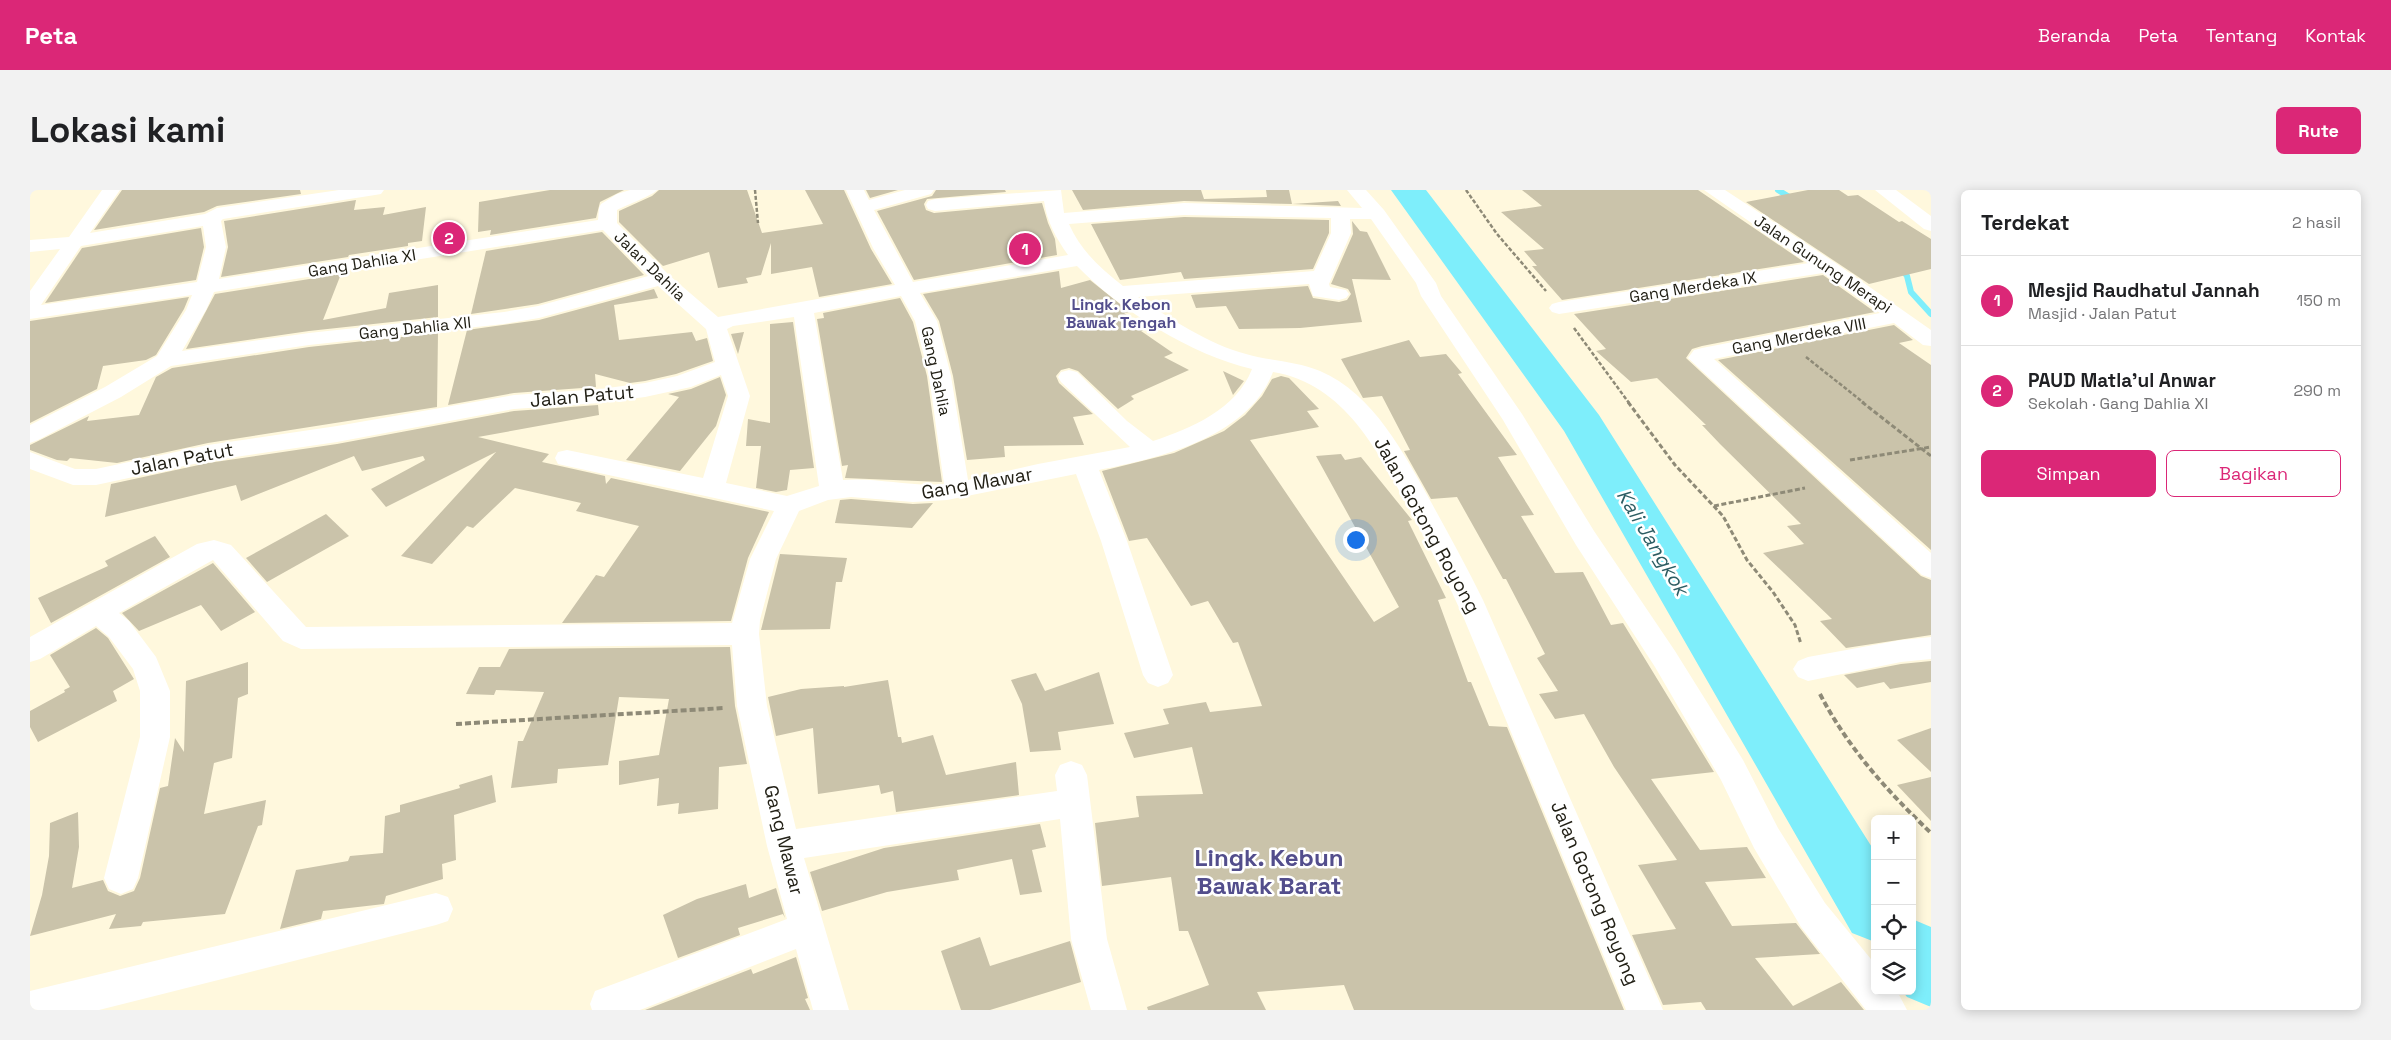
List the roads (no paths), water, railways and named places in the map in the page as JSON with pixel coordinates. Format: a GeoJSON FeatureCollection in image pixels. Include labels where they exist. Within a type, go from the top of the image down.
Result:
{"type":"FeatureCollection","features":[{"type":"Feature","properties":{"kind":"street"},"geometry":{"type":"LineString","coordinates":[[30,306],[111,190]]}},
{"type":"Feature","properties":{"kind":"street"},"geometry":{"type":"LineString","coordinates":[[30,246],[73,242],[211,219],[222,212],[375,190]]}},
{"type":"Feature","properties":{"kind":"street","name":"Jalan Dahlia"},"geometry":{"type":"LineString","coordinates":[[648,190],[624,198],[608,208],[607,224],[662,279],[716,327]]}},
{"type":"Feature","properties":{"kind":"street","name":"Gang Dahlia"},"geometry":{"type":"LineString","coordinates":[[855,190],[907,290],[926,321],[934,348],[957,489]]}},
{"type":"Feature","properties":{"kind":"street"},"geometry":{"type":"LineString","coordinates":[[1356,190],[1377,214],[1426,284],[1431,296],[1514,419],[1590,545],[1670,668],[1732,770],[1766,838],[1813,915],[1889,1010]]}},
{"type":"Feature","properties":{"kind":"street","name":"Jalan Gunung Merapi"},"geometry":{"type":"LineString","coordinates":[[1713,190],[1828,266],[1931,340]]}},
{"type":"Feature","properties":{"kind":"street"},"geometry":{"type":"LineString","coordinates":[[1884,190],[1931,225]]}},
{"type":"Feature","properties":{"kind":"street"},"geometry":{"type":"LineString","coordinates":[[864,208],[930,197],[1053,201],[1184,209],[1377,214]]}},
{"type":"Feature","properties":{"kind":"street","name":"Jalan Gotong Royong"},"geometry":{"type":"LineString","coordinates":[[1053,201],[1070,244],[1095,274],[1117,293],[1151,316],[1212,349],[1230,356],[1293,368],[1323,382],[1363,415],[1393,456],[1478,618],[1533,744],[1573,847],[1645,1010]]}},
{"type":"Feature","properties":{"kind":"street"},"geometry":{"type":"LineString","coordinates":[[1339,294],[1320,292],[1320,277],[1342,233],[1340,212]]}},
{"type":"Feature","properties":{"kind":"street"},"geometry":{"type":"LineString","coordinates":[[30,435],[113,392],[165,360],[192,317],[206,287],[215,256],[215,233],[211,227],[211,219]]}},
{"type":"Feature","properties":{"kind":"street","name":"Gang Dahlia XI"},"geometry":{"type":"LineString","coordinates":[[30,313],[607,224]]}},
{"type":"Feature","properties":{"kind":"street"},"geometry":{"type":"LineString","coordinates":[[712,489],[739,396],[736,382],[727,365],[716,327],[736,319],[803,309],[987,274],[1083,259]]}},
{"type":"Feature","properties":{"kind":"street","name":"Gang Merdeka IX"},"geometry":{"type":"LineString","coordinates":[[1559,308],[1828,266]]}},
{"type":"Feature","properties":{"kind":"street"},"geometry":{"type":"LineString","coordinates":[[1117,293],[1320,277]]}},
{"type":"Feature","properties":{"kind":"street","name":"Gang Dahlia XII"},"geometry":{"type":"LineString","coordinates":[[165,360],[309,339],[504,318],[539,312],[662,279]]}},
{"type":"Feature","properties":{"kind":"street"},"geometry":{"type":"LineString","coordinates":[[803,309],[832,491]]}},
{"type":"Feature","properties":{"kind":"street","name":"Gang Merdeka VIII"},"geometry":{"type":"LineString","coordinates":[[1899,316],[1702,355],[1699,358],[1931,568]]}},
{"type":"Feature","properties":{"kind":"street","name":"Gang Mawar"},"geometry":{"type":"LineString","coordinates":[[831,1010],[784,846],[752,706],[745,634],[746,620],[763,559],[789,505],[832,491],[852,488],[918,494],[957,489],[1037,472],[1084,466],[1150,451],[1202,432],[1229,414],[1256,387],[1265,364]]}},
{"type":"Feature","properties":{"kind":"street","name":"Jalan Patut"},"geometry":{"type":"LineString","coordinates":[[30,460],[73,477],[96,477],[208,453],[337,434],[514,402],[600,396],[646,390],[683,382],[727,365]]}},
{"type":"Feature","properties":{"kind":"street"},"geometry":{"type":"LineString","coordinates":[[1069,377],[1119,426],[1150,451]]}},
{"type":"Feature","properties":{"kind":"street"},"geometry":{"type":"LineString","coordinates":[[566,458],[789,505]]}},
{"type":"Feature","properties":{"kind":"street"},"geometry":{"type":"LineString","coordinates":[[1084,466],[1114,540],[1158,675]]}},
{"type":"Feature","properties":{"kind":"street"},"geometry":{"type":"LineString","coordinates":[[30,651],[206,551],[214,550],[222,552],[293,633],[301,638],[745,634]]}},
{"type":"Feature","properties":{"kind":"street"},"geometry":{"type":"LineString","coordinates":[[99,613],[119,629],[146,665],[154,692],[156,737],[121,878]]}},
{"type":"Feature","properties":{"kind":"street"},"geometry":{"type":"LineString","coordinates":[[1808,669],[1901,651],[1931,648]]}},
{"type":"Feature","properties":{"kind":"street"},"geometry":{"type":"LineString","coordinates":[[784,846],[1072,789],[1089,939],[1109,1010]]}},
{"type":"Feature","properties":{"kind":"street"},"geometry":{"type":"LineString","coordinates":[[30,1009],[436,909]]}},
{"type":"Feature","properties":{"kind":"street"},"geometry":{"type":"LineString","coordinates":[[608,1004],[807,928]]}},
{"type":"Feature","properties":{"kind":"waterway","name":"Kali Jangkok"},"geometry":{"type":"LineString","coordinates":[[1408,190],[1583,425],[1871,905]]}},
{"type":"Feature","properties":{"kind":"waterway"},"geometry":{"type":"LineString","coordinates":[[1778,190],[1794,200]]}},
{"type":"Feature","properties":{"kind":"waterway"},"geometry":{"type":"LineString","coordinates":[[1900,267],[1907,276],[1911,292],[1931,314]]}},
{"type":"Feature","properties":{"kind":"waterway","name":"Kali Jangkok"},"geometry":{"type":"LineString","coordinates":[[1916,956],[1931,973]]}},
{"type":"Feature","properties":{"kind":"place","name":"PAUD Matla'ul Anwar"},"geometry":{"type":"Point","coordinates":[449,238]}},
{"type":"Feature","properties":{"kind":"place","name":"Mesjid Raudhatul Jannah"},"geometry":{"type":"Point","coordinates":[1025,249]}},
{"type":"Feature","properties":{"kind":"district","name":"Lingk. Kebon Bawak Tengah"},"geometry":{"type":"Point","coordinates":[1121,313]}},
{"type":"Feature","properties":{"kind":"district","name":"Lingk. Kebun Bawak Barat"},"geometry":{"type":"Point","coordinates":[1269,871]}}]}
